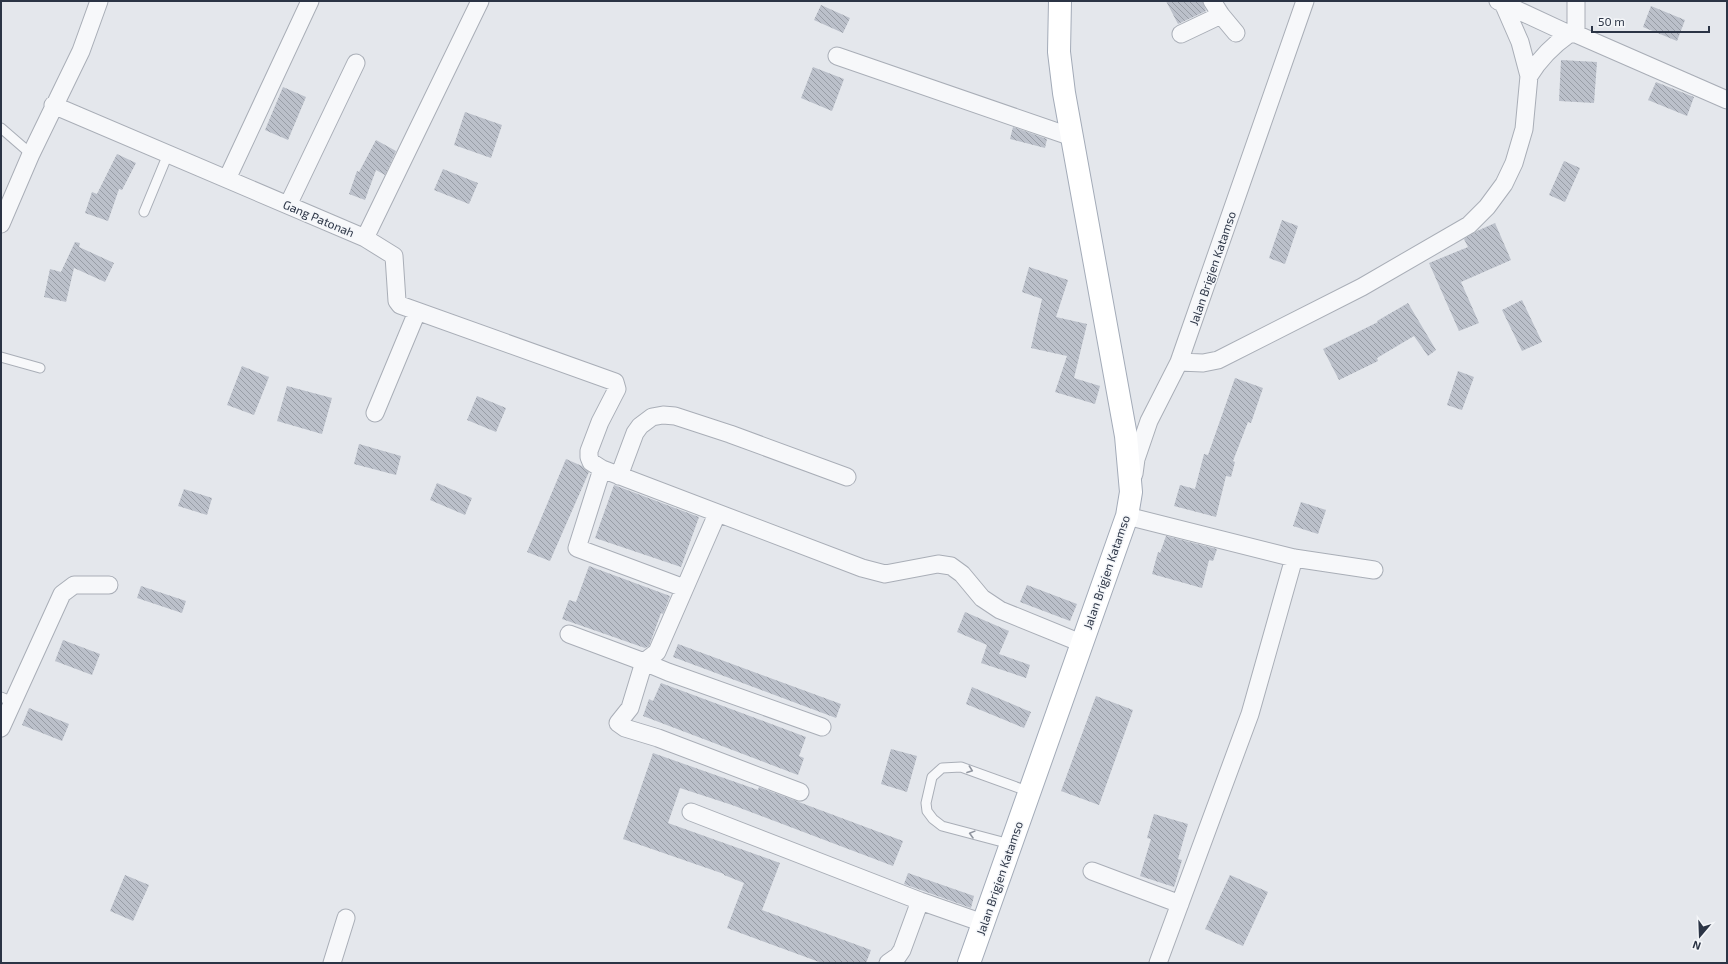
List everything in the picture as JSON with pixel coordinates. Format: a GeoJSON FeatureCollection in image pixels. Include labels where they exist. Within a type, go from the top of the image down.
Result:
{"type":"FeatureCollection","features":[{"type":"Feature","properties":{"kind":"main road"},"geometry":{"type":"LineString","coordinates":[[1060,1],[1059,52],[1072,137],[1126,436],[1131,492]]}},
{"type":"Feature","properties":{"kind":"main road","name":"Jalan Brigjen Katamso"},"geometry":{"type":"LineString","coordinates":[[969,963],[1127,516],[1131,492]]}},
{"type":"Feature","properties":{"kind":"street"},"geometry":{"type":"LineString","coordinates":[[1,224],[53,106],[81,51],[100,1]]}},
{"type":"Feature","properties":{"kind":"street"},"geometry":{"type":"LineString","coordinates":[[227,179],[310,1]]}},
{"type":"Feature","properties":{"kind":"street","name":"Gang Patonah"},"geometry":{"type":"LineString","coordinates":[[53,106],[365,238],[480,1]]}},
{"type":"Feature","properties":{"kind":"street","name":"Jalan Brigjen Katamso"},"geometry":{"type":"LineString","coordinates":[[1131,492],[1136,459],[1149,421],[1180,362],[1305,1]]}},
{"type":"Feature","properties":{"kind":"street"},"geometry":{"type":"LineString","coordinates":[[1573,34],[1576,1]]}},
{"type":"Feature","properties":{"kind":"street"},"geometry":{"type":"LineString","coordinates":[[1180,362],[1203,363],[1218,360],[1362,288],[1469,225],[1487,207],[1504,184],[1514,163],[1524,129],[1529,76],[1520,42],[1500,2]]}},
{"type":"Feature","properties":{"kind":"street"},"geometry":{"type":"LineString","coordinates":[[1500,2],[1727,100]]}},
{"type":"Feature","properties":{"kind":"street"},"geometry":{"type":"LineString","coordinates":[[1181,34],[1216,8],[1236,33]]}},
{"type":"Feature","properties":{"kind":"street"},"geometry":{"type":"LineString","coordinates":[[1529,76],[1538,62],[1552,46],[1573,34]]}},
{"type":"Feature","properties":{"kind":"street"},"geometry":{"type":"LineString","coordinates":[[837,56],[1072,137]]}},
{"type":"Feature","properties":{"kind":"street"},"geometry":{"type":"LineString","coordinates":[[288,205],[356,63]]}},
{"type":"Feature","properties":{"kind":"street"},"geometry":{"type":"LineString","coordinates":[[365,238],[394,256],[397,301],[400,305],[615,382],[617,389],[600,422],[590,450],[589,457],[591,462],[602,469],[717,514],[872,571],[885,574],[938,564],[951,566],[962,574],[982,598],[1000,610],[1081,643]]}},
{"type":"Feature","properties":{"kind":"street"},"geometry":{"type":"LineString","coordinates":[[375,413],[417,312]]}},
{"type":"Feature","properties":{"kind":"street"},"geometry":{"type":"LineString","coordinates":[[619,476],[635,433],[640,426],[652,417],[663,415],[675,416],[730,434],[847,477]]}},
{"type":"Feature","properties":{"kind":"street"},"geometry":{"type":"LineString","coordinates":[[602,469],[577,548],[684,588]]}},
{"type":"Feature","properties":{"kind":"street"},"geometry":{"type":"LineString","coordinates":[[717,514],[657,652],[644,662],[630,708],[618,723],[625,728],[658,738],[800,792]]}},
{"type":"Feature","properties":{"kind":"street"},"geometry":{"type":"LineString","coordinates":[[1127,516],[1294,558],[1374,570]]}},
{"type":"Feature","properties":{"kind":"street"},"geometry":{"type":"LineString","coordinates":[[1158,963],[1250,714],[1294,558]]}},
{"type":"Feature","properties":{"kind":"street"},"geometry":{"type":"LineString","coordinates":[[1,728],[7,699],[62,594],[74,585],[110,585]]}},
{"type":"Feature","properties":{"kind":"street"},"geometry":{"type":"LineString","coordinates":[[570,634],[668,672],[822,727]]}},
{"type":"Feature","properties":{"kind":"street"},"geometry":{"type":"LineString","coordinates":[[691,812],[920,901],[983,923]]}},
{"type":"Feature","properties":{"kind":"street"},"geometry":{"type":"LineString","coordinates":[[1092,871],[1180,904]]}},
{"type":"Feature","properties":{"kind":"street"},"geometry":{"type":"LineString","coordinates":[[888,963],[898,956],[902,950],[920,901]]}},
{"type":"Feature","properties":{"kind":"street"},"geometry":{"type":"LineString","coordinates":[[332,963],[346,918]]}},
{"type":"Feature","properties":{"kind":"lane"},"geometry":{"type":"LineString","coordinates":[[1,128],[31,154]]}},
{"type":"Feature","properties":{"kind":"lane"},"geometry":{"type":"LineString","coordinates":[[144,212],[168,154]]}},
{"type":"Feature","properties":{"kind":"lane"},"geometry":{"type":"LineString","coordinates":[[1,356],[40,368]]}},
{"type":"Feature","properties":{"kind":"lane"},"geometry":{"type":"LineString","coordinates":[[1010,844],[942,826],[933,819],[927,810],[926,803],[932,777],[942,768],[962,767],[1030,792]]}},
{"type":"Feature","properties":{"kind":"building"},"geometry":{"type":"Polygon","coordinates":[[[1166,1],[1202,1],[1206,11],[1178,24],[1166,1]]]}},
{"type":"Feature","properties":{"kind":"building"},"geometry":{"type":"Polygon","coordinates":[[[821,5],[850,18],[843,33],[814,20],[821,5]]]}},
{"type":"Feature","properties":{"kind":"building"},"geometry":{"type":"Polygon","coordinates":[[[1651,6],[1685,20],[1677,41],[1643,27],[1651,6]]]}},
{"type":"Feature","properties":{"kind":"building"},"geometry":{"type":"Polygon","coordinates":[[[1561,60],[1597,62],[1594,103],[1559,101],[1561,60]]]}},
{"type":"Feature","properties":{"kind":"building"},"geometry":{"type":"Polygon","coordinates":[[[813,67],[844,79],[832,111],[801,98],[813,67]]]}},
{"type":"Feature","properties":{"kind":"building"},"geometry":{"type":"Polygon","coordinates":[[[1656,82],[1694,97],[1687,116],[1648,100],[1656,82]]]}},
{"type":"Feature","properties":{"kind":"building"},"geometry":{"type":"Polygon","coordinates":[[[283,87],[306,97],[288,140],[265,130],[283,87]]]}},
{"type":"Feature","properties":{"kind":"building"},"geometry":{"type":"Polygon","coordinates":[[[465,112],[502,125],[491,158],[454,145],[465,112]]]}},
{"type":"Feature","properties":{"kind":"building"},"geometry":{"type":"Polygon","coordinates":[[[1013,127],[1047,139],[1045,148],[1010,139],[1013,127]]]}},
{"type":"Feature","properties":{"kind":"building"},"geometry":{"type":"Polygon","coordinates":[[[376,140],[396,151],[385,175],[376,170],[365,200],[349,194],[357,171],[359,172],[376,140]]]}},
{"type":"Feature","properties":{"kind":"building"},"geometry":{"type":"Polygon","coordinates":[[[117,154],[136,163],[122,190],[119,189],[108,221],[85,213],[92,192],[97,194],[117,154]]]}},
{"type":"Feature","properties":{"kind":"building"},"geometry":{"type":"Polygon","coordinates":[[[1564,161],[1580,168],[1565,202],[1549,195],[1564,161]]]}},
{"type":"Feature","properties":{"kind":"building"},"geometry":{"type":"Polygon","coordinates":[[[443,169],[478,183],[469,204],[434,190],[443,169]]]}},
{"type":"Feature","properties":{"kind":"building"},"geometry":{"type":"Polygon","coordinates":[[[1282,220],[1298,226],[1285,264],[1269,258],[1282,220]]]}},
{"type":"Feature","properties":{"kind":"building"},"geometry":{"type":"Polygon","coordinates":[[[1495,223],[1511,260],[1461,282],[1479,323],[1459,331],[1429,263],[1468,247],[1464,239],[1495,223]]]}},
{"type":"Feature","properties":{"kind":"building"},"geometry":{"type":"Polygon","coordinates":[[[75,242],[80,243],[79,247],[114,263],[105,282],[74,268],[66,302],[44,297],[50,269],[61,272],[75,242]]]}},
{"type":"Feature","properties":{"kind":"building"},"geometry":{"type":"Polygon","coordinates":[[[1029,267],[1068,280],[1056,317],[1087,324],[1074,378],[1100,386],[1095,404],[1055,392],[1067,356],[1031,348],[1042,299],[1022,292],[1029,267]]]}},
{"type":"Feature","properties":{"kind":"building"},"geometry":{"type":"Polygon","coordinates":[[[1522,300],[1542,342],[1522,351],[1502,310],[1522,300]]]}},
{"type":"Feature","properties":{"kind":"building"},"geometry":{"type":"Polygon","coordinates":[[[1408,303],[1436,350],[1428,356],[1414,336],[1377,358],[1378,361],[1339,380],[1323,349],[1378,322],[1377,321],[1408,303]]]}},
{"type":"Feature","properties":{"kind":"building"},"geometry":{"type":"Polygon","coordinates":[[[242,366],[269,377],[254,415],[227,405],[242,366]]]}},
{"type":"Feature","properties":{"kind":"building"},"geometry":{"type":"Polygon","coordinates":[[[1458,371],[1474,377],[1462,410],[1447,405],[1458,371]]]}},
{"type":"Feature","properties":{"kind":"building"},"geometry":{"type":"Polygon","coordinates":[[[1235,378],[1263,388],[1251,423],[1248,422],[1233,461],[1235,462],[1231,477],[1226,476],[1216,517],[1174,506],[1180,485],[1195,489],[1204,454],[1208,455],[1235,378]]]}},
{"type":"Feature","properties":{"kind":"building"},"geometry":{"type":"Polygon","coordinates":[[[287,386],[332,398],[322,434],[277,421],[287,386]]]}},
{"type":"Feature","properties":{"kind":"building"},"geometry":{"type":"Polygon","coordinates":[[[477,396],[506,408],[496,432],[467,420],[477,396]]]}},
{"type":"Feature","properties":{"kind":"building"},"geometry":{"type":"Polygon","coordinates":[[[359,444],[401,456],[396,475],[354,464],[359,444]]]}},
{"type":"Feature","properties":{"kind":"building"},"geometry":{"type":"Polygon","coordinates":[[[566,459],[582,466],[589,472],[550,561],[527,552],[566,459]]]}},
{"type":"Feature","properties":{"kind":"building"},"geometry":{"type":"Polygon","coordinates":[[[437,483],[472,498],[465,515],[430,500],[437,483]]]}},
{"type":"Feature","properties":{"kind":"building"},"geometry":{"type":"Polygon","coordinates":[[[614,485],[699,517],[681,567],[595,538],[614,485]]]}},
{"type":"Feature","properties":{"kind":"building"},"geometry":{"type":"Polygon","coordinates":[[[184,489],[212,498],[207,515],[178,506],[184,489]]]}},
{"type":"Feature","properties":{"kind":"building"},"geometry":{"type":"Polygon","coordinates":[[[1301,502],[1326,510],[1318,534],[1293,526],[1301,502]]]}},
{"type":"Feature","properties":{"kind":"building"},"geometry":{"type":"Polygon","coordinates":[[[1166,536],[1217,549],[1213,561],[1209,560],[1202,588],[1152,574],[1158,552],[1160,553],[1166,536]]]}},
{"type":"Feature","properties":{"kind":"building"},"geometry":{"type":"Polygon","coordinates":[[[589,566],[670,596],[663,614],[661,613],[649,646],[645,648],[562,619],[569,600],[576,602],[589,566]]]}},
{"type":"Feature","properties":{"kind":"building"},"geometry":{"type":"Polygon","coordinates":[[[1027,585],[1077,604],[1070,621],[1020,602],[1027,585]]]}},
{"type":"Feature","properties":{"kind":"building"},"geometry":{"type":"Polygon","coordinates":[[[141,586],[186,601],[182,613],[137,598],[141,586]]]}},
{"type":"Feature","properties":{"kind":"building"},"geometry":{"type":"Polygon","coordinates":[[[965,612],[1009,631],[999,654],[1030,665],[1026,678],[981,663],[987,645],[957,632],[965,612]]]}},
{"type":"Feature","properties":{"kind":"building"},"geometry":{"type":"Polygon","coordinates":[[[63,640],[100,654],[92,675],[55,661],[63,640]]]}},
{"type":"Feature","properties":{"kind":"building"},"geometry":{"type":"Polygon","coordinates":[[[678,644],[841,704],[836,718],[673,657],[678,644]]]}},
{"type":"Feature","properties":{"kind":"building"},"geometry":{"type":"Polygon","coordinates":[[[661,683],[806,737],[799,756],[804,758],[798,775],[643,716],[649,699],[653,701],[661,683]]]}},
{"type":"Feature","properties":{"kind":"building"},"geometry":{"type":"Polygon","coordinates":[[[972,687],[1031,712],[1024,728],[966,704],[972,687]]]}},
{"type":"Feature","properties":{"kind":"building"},"geometry":{"type":"Polygon","coordinates":[[[1096,696],[1133,710],[1099,805],[1061,791],[1096,696]]]}},
{"type":"Feature","properties":{"kind":"building"},"geometry":{"type":"Polygon","coordinates":[[[29,708],[69,724],[62,741],[22,725],[29,708]]]}},
{"type":"Feature","properties":{"kind":"building"},"geometry":{"type":"Polygon","coordinates":[[[891,749],[917,756],[907,792],[881,784],[891,749]]]}},
{"type":"Feature","properties":{"kind":"building"},"geometry":{"type":"Polygon","coordinates":[[[653,753],[758,790],[759,787],[903,841],[893,866],[732,805],[680,788],[668,823],[780,863],[762,910],[871,950],[866,963],[822,963],[727,928],[744,883],[724,874],[623,839],[653,753]]]}},
{"type":"Feature","properties":{"kind":"building"},"geometry":{"type":"Polygon","coordinates":[[[1154,814],[1188,824],[1178,859],[1182,860],[1174,887],[1140,876],[1151,839],[1147,838],[1154,814]]]}},
{"type":"Feature","properties":{"kind":"building"},"geometry":{"type":"Polygon","coordinates":[[[908,873],[974,896],[971,908],[904,884],[908,873]]]}},
{"type":"Feature","properties":{"kind":"building"},"geometry":{"type":"Polygon","coordinates":[[[125,875],[149,885],[133,921],[110,911],[125,875]]]}},
{"type":"Feature","properties":{"kind":"building"},"geometry":{"type":"Polygon","coordinates":[[[1230,875],[1268,892],[1243,946],[1205,929],[1230,875]]]}}]}
